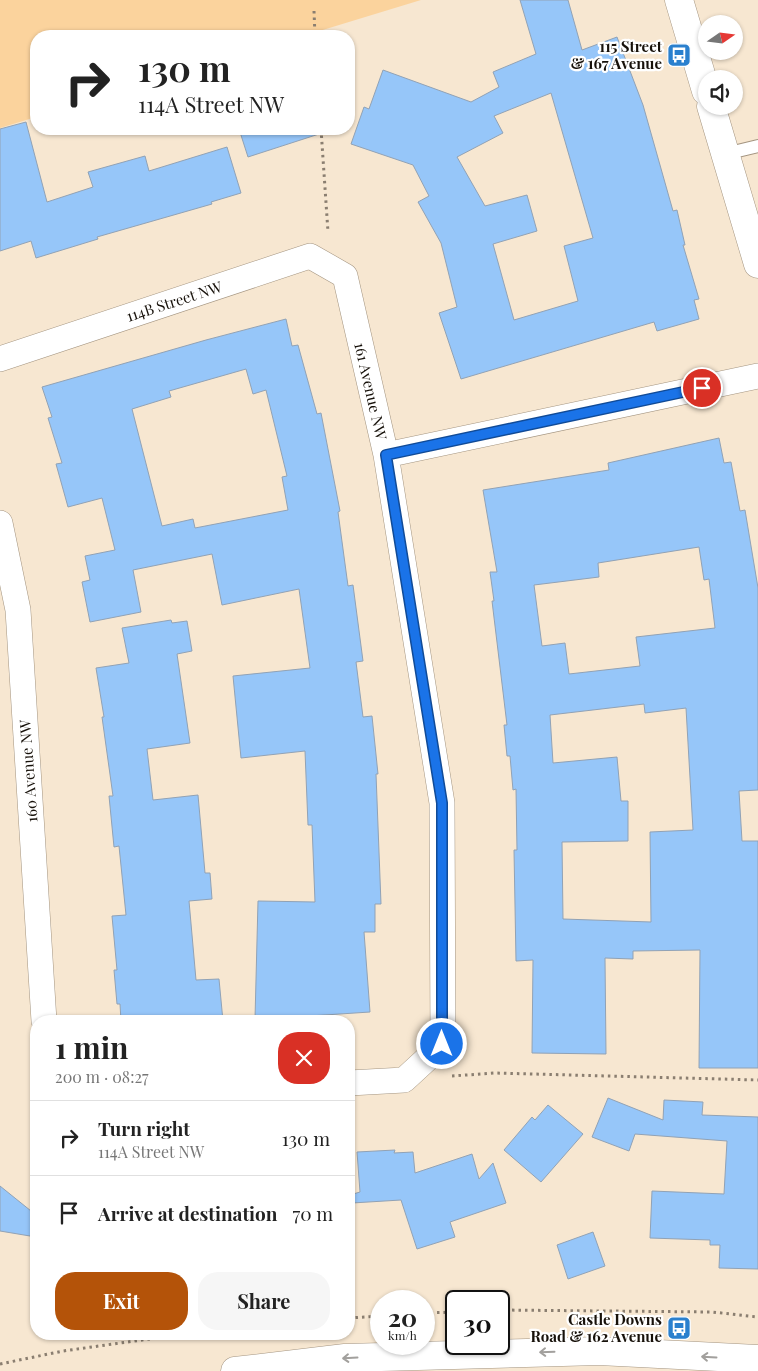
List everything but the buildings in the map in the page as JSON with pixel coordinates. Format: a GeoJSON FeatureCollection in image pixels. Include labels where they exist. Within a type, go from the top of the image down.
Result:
{"type":"FeatureCollection","features":[{"type":"Feature","properties":{"kind":"main road"},"geometry":{"type":"LineString","coordinates":[[679,0],[700,70]]}},
{"type":"Feature","properties":{"kind":"main road"},"geometry":{"type":"LineString","coordinates":[[714,115],[758,264]]}},
{"type":"Feature","properties":{"kind":"main road"},"geometry":{"type":"LineString","coordinates":[[235,1371],[345,1358],[599,1350],[758,1359]]}},
{"type":"Feature","properties":{"kind":"street","name":"114B Street NW"},"geometry":{"type":"LineString","coordinates":[[0,359],[310,256],[338,272]]}},
{"type":"Feature","properties":{"kind":"street","name":"161 Avenue NW"},"geometry":{"type":"LineString","coordinates":[[338,272],[386,455],[442,803],[442,1044],[404,1080],[355,1083]]}},
{"type":"Feature","properties":{"kind":"street"},"geometry":{"type":"LineString","coordinates":[[386,455],[758,376]]}},
{"type":"Feature","properties":{"kind":"street","name":"160 Avenue NW"},"geometry":{"type":"LineString","coordinates":[[0,523],[18,610],[44,1015]]}},
{"type":"Feature","properties":{"kind":"lane"},"geometry":{"type":"LineString","coordinates":[[725,154],[758,146]]}},
{"type":"Feature","properties":{"kind":"path"},"geometry":{"type":"LineString","coordinates":[[314,11],[315,30]]}},
{"type":"Feature","properties":{"kind":"path"},"geometry":{"type":"LineString","coordinates":[[322,135],[338,272]]}},
{"type":"Feature","properties":{"kind":"path"},"geometry":{"type":"LineString","coordinates":[[450,1076],[495,1073],[758,1080]]}},
{"type":"Feature","properties":{"kind":"path"},"geometry":{"type":"LineString","coordinates":[[510,1310],[702,1312],[758,1317]]}},
{"type":"Feature","properties":{"kind":"path"},"geometry":{"type":"LineString","coordinates":[[355,1318],[370,1317]]}},
{"type":"Feature","properties":{"kind":"path"},"geometry":{"type":"LineString","coordinates":[[0,1364],[63,1351],[142,1340]]}},
{"type":"Feature","properties":{"kind":"shaded area"},"geometry":{"type":"Polygon","coordinates":[[[0,0],[421,0],[323,30],[30,30],[30,119],[0,128],[0,0]]]}},
{"type":"Feature","properties":{"kind":"place","name":"115 Street & 167 Avenue"},"geometry":{"type":"Point","coordinates":[679,55]}},
{"type":"Feature","properties":{"kind":"place","name":"Castle Downs Road & 162 Avenue"},"geometry":{"type":"Point","coordinates":[679,1328]}},
{"type":"Feature","properties":{"kind":"route"},"geometry":{"type":"LineString","coordinates":[[442,1044],[442,803],[386,455],[702,388]]}}]}
